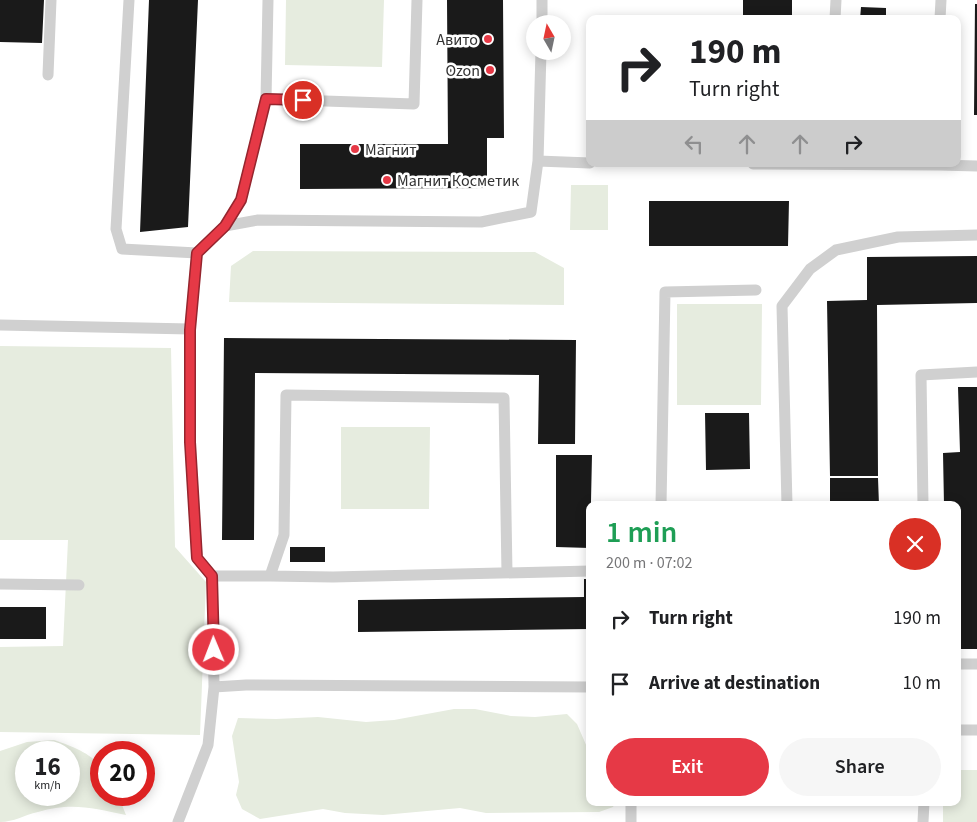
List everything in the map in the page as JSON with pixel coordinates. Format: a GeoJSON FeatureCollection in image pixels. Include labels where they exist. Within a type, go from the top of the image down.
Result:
{"type":"FeatureCollection","features":[{"type":"Feature","properties":{"kind":"lane"},"geometry":{"type":"LineString","coordinates":[[48,75],[51,0]]}},
{"type":"Feature","properties":{"kind":"lane"},"geometry":{"type":"LineString","coordinates":[[129,0],[116,229],[122,249],[197,253]]}},
{"type":"Feature","properties":{"kind":"lane"},"geometry":{"type":"LineString","coordinates":[[178,822],[208,745],[214,687],[212,576],[197,558],[190,442],[190,330],[197,253],[225,226],[241,200],[266,99],[268,0]]}},
{"type":"Feature","properties":{"kind":"lane"},"geometry":{"type":"LineString","coordinates":[[266,99],[414,104],[417,0]]}},
{"type":"Feature","properties":{"kind":"lane"},"geometry":{"type":"LineString","coordinates":[[542,0],[542,15]]}},
{"type":"Feature","properties":{"kind":"lane"},"geometry":{"type":"LineString","coordinates":[[835,15],[836,0]]}},
{"type":"Feature","properties":{"kind":"lane"},"geometry":{"type":"LineString","coordinates":[[940,15],[941,0]]}},
{"type":"Feature","properties":{"kind":"lane"},"geometry":{"type":"LineString","coordinates":[[225,226],[258,220],[481,222],[531,212],[538,161],[541,60]]}},
{"type":"Feature","properties":{"kind":"lane"},"geometry":{"type":"LineString","coordinates":[[538,161],[586,163]]}},
{"type":"Feature","properties":{"kind":"lane"},"geometry":{"type":"LineString","coordinates":[[961,165],[977,166]]}},
{"type":"Feature","properties":{"kind":"lane"},"geometry":{"type":"LineString","coordinates":[[787,501],[782,306],[810,269],[836,250],[898,237],[977,235]]}},
{"type":"Feature","properties":{"kind":"lane"},"geometry":{"type":"LineString","coordinates":[[661,501],[664,292],[756,290]]}},
{"type":"Feature","properties":{"kind":"lane"},"geometry":{"type":"LineString","coordinates":[[0,325],[190,330]]}},
{"type":"Feature","properties":{"kind":"lane"},"geometry":{"type":"LineString","coordinates":[[924,501],[921,375],[977,372]]}},
{"type":"Feature","properties":{"kind":"lane"},"geometry":{"type":"LineString","coordinates":[[270,576],[284,535],[286,395],[504,398],[507,573]]}},
{"type":"Feature","properties":{"kind":"lane"},"geometry":{"type":"LineString","coordinates":[[212,576],[333,577],[586,571]]}},
{"type":"Feature","properties":{"kind":"lane"},"geometry":{"type":"LineString","coordinates":[[0,584],[79,585]]}},
{"type":"Feature","properties":{"kind":"lane"},"geometry":{"type":"LineString","coordinates":[[961,664],[977,664]]}},
{"type":"Feature","properties":{"kind":"lane"},"geometry":{"type":"LineString","coordinates":[[214,687],[586,687]]}},
{"type":"Feature","properties":{"kind":"lane"},"geometry":{"type":"LineString","coordinates":[[961,730],[977,730]]}},
{"type":"Feature","properties":{"kind":"lane"},"geometry":{"type":"LineString","coordinates":[[631,806],[631,822]]}},
{"type":"Feature","properties":{"kind":"lane"},"geometry":{"type":"LineString","coordinates":[[923,822],[924,806]]}},
{"type":"Feature","properties":{"kind":"shaded area"},"geometry":{"type":"Polygon","coordinates":[[[286,0],[384,0],[382,67],[285,65],[286,0]]]}},
{"type":"Feature","properties":{"kind":"shaded area"},"geometry":{"type":"Polygon","coordinates":[[[571,185],[608,185],[608,230],[570,230],[571,185]]]}},
{"type":"Feature","properties":{"kind":"shaded area"},"geometry":{"type":"Polygon","coordinates":[[[253,251],[535,252],[564,268],[564,305],[229,302],[231,266],[253,251]]]}},
{"type":"Feature","properties":{"kind":"shaded area"},"geometry":{"type":"Polygon","coordinates":[[[677,304],[762,304],[761,405],[677,405],[677,304]]]}},
{"type":"Feature","properties":{"kind":"shaded area"},"geometry":{"type":"Polygon","coordinates":[[[0,346],[171,348],[175,547],[206,582],[200,735],[0,732],[0,647],[63,646],[68,540],[0,540],[0,346]]]}},
{"type":"Feature","properties":{"kind":"shaded area"},"geometry":{"type":"Polygon","coordinates":[[[341,427],[430,427],[429,509],[341,509],[341,427]]]}},
{"type":"Feature","properties":{"kind":"shaded area"},"geometry":{"type":"Polygon","coordinates":[[[454,709],[475,709],[511,716],[535,717],[567,714],[577,724],[586,745],[586,806],[614,806],[599,812],[486,813],[460,808],[383,815],[345,813],[323,809],[260,819],[242,809],[236,795],[239,782],[232,736],[238,718],[318,717],[366,722],[394,720],[454,709]]]}},
{"type":"Feature","properties":{"kind":"shaded area"},"geometry":{"type":"Polygon","coordinates":[[[15,746],[15,806],[80,806],[80,750],[90,756],[90,806],[122,806],[126,815],[92,808],[61,807],[0,822],[0,751],[15,746]]]}},
{"type":"Feature","properties":{"kind":"shaded area"},"geometry":{"type":"Polygon","coordinates":[[[961,770],[977,770],[977,822],[943,822],[943,806],[961,806],[961,770]]]}},
{"type":"Feature","properties":{"kind":"building"},"geometry":{"type":"Polygon","coordinates":[[[0,0],[44,0],[42,43],[0,42],[0,0]]]}},
{"type":"Feature","properties":{"kind":"building"},"geometry":{"type":"Polygon","coordinates":[[[149,0],[198,0],[188,227],[140,232],[149,0]]]}},
{"type":"Feature","properties":{"kind":"building"},"geometry":{"type":"Polygon","coordinates":[[[447,0],[503,0],[504,138],[487,138],[487,188],[300,189],[300,144],[448,144],[447,0]]]}},
{"type":"Feature","properties":{"kind":"building"},"geometry":{"type":"Polygon","coordinates":[[[743,0],[792,0],[792,15],[743,15],[743,0]]]}},
{"type":"Feature","properties":{"kind":"building"},"geometry":{"type":"Polygon","coordinates":[[[975,4],[977,4],[977,115],[974,115],[975,4]]]}},
{"type":"Feature","properties":{"kind":"building"},"geometry":{"type":"Polygon","coordinates":[[[861,7],[886,8],[886,15],[860,15],[861,7]]]}},
{"type":"Feature","properties":{"kind":"building"},"geometry":{"type":"Polygon","coordinates":[[[649,201],[789,201],[788,246],[649,246],[649,201]]]}},
{"type":"Feature","properties":{"kind":"building"},"geometry":{"type":"Polygon","coordinates":[[[977,256],[977,303],[877,305],[878,476],[830,476],[827,301],[867,300],[867,257],[977,256]]]}},
{"type":"Feature","properties":{"kind":"building"},"geometry":{"type":"Polygon","coordinates":[[[224,338],[576,340],[575,444],[538,444],[539,375],[255,373],[254,540],[222,540],[224,338]]]}},
{"type":"Feature","properties":{"kind":"building"},"geometry":{"type":"Polygon","coordinates":[[[958,387],[977,387],[977,649],[961,649],[961,501],[944,501],[943,453],[960,452],[958,387]]]}},
{"type":"Feature","properties":{"kind":"building"},"geometry":{"type":"Polygon","coordinates":[[[705,413],[749,413],[750,469],[706,470],[705,413]]]}},
{"type":"Feature","properties":{"kind":"building"},"geometry":{"type":"Polygon","coordinates":[[[556,455],[592,455],[591,501],[586,501],[586,548],[556,547],[556,455]]]}},
{"type":"Feature","properties":{"kind":"building"},"geometry":{"type":"Polygon","coordinates":[[[830,478],[878,478],[879,501],[830,501],[830,478]]]}},
{"type":"Feature","properties":{"kind":"building"},"geometry":{"type":"Polygon","coordinates":[[[290,547],[325,547],[325,562],[290,562],[290,547]]]}},
{"type":"Feature","properties":{"kind":"building"},"geometry":{"type":"Polygon","coordinates":[[[584,579],[586,579],[586,629],[358,632],[358,600],[584,597],[584,579]]]}},
{"type":"Feature","properties":{"kind":"building"},"geometry":{"type":"Polygon","coordinates":[[[0,607],[46,607],[46,639],[0,639],[0,607]]]}},
{"type":"Feature","properties":{"kind":"place","name":"Авито"},"geometry":{"type":"Point","coordinates":[488,39]}},
{"type":"Feature","properties":{"kind":"place","name":"Ozon"},"geometry":{"type":"Point","coordinates":[490,70]}},
{"type":"Feature","properties":{"kind":"place","name":"Магнит"},"geometry":{"type":"Point","coordinates":[355,149]}},
{"type":"Feature","properties":{"kind":"place","name":"Магнит Косметик"},"geometry":{"type":"Point","coordinates":[387,180]}},
{"type":"Feature","properties":{"kind":"route"},"geometry":{"type":"LineString","coordinates":[[214,650],[212,576],[197,558],[190,442],[190,330],[197,253],[225,226],[241,200],[266,99],[303,100]]}}]}
